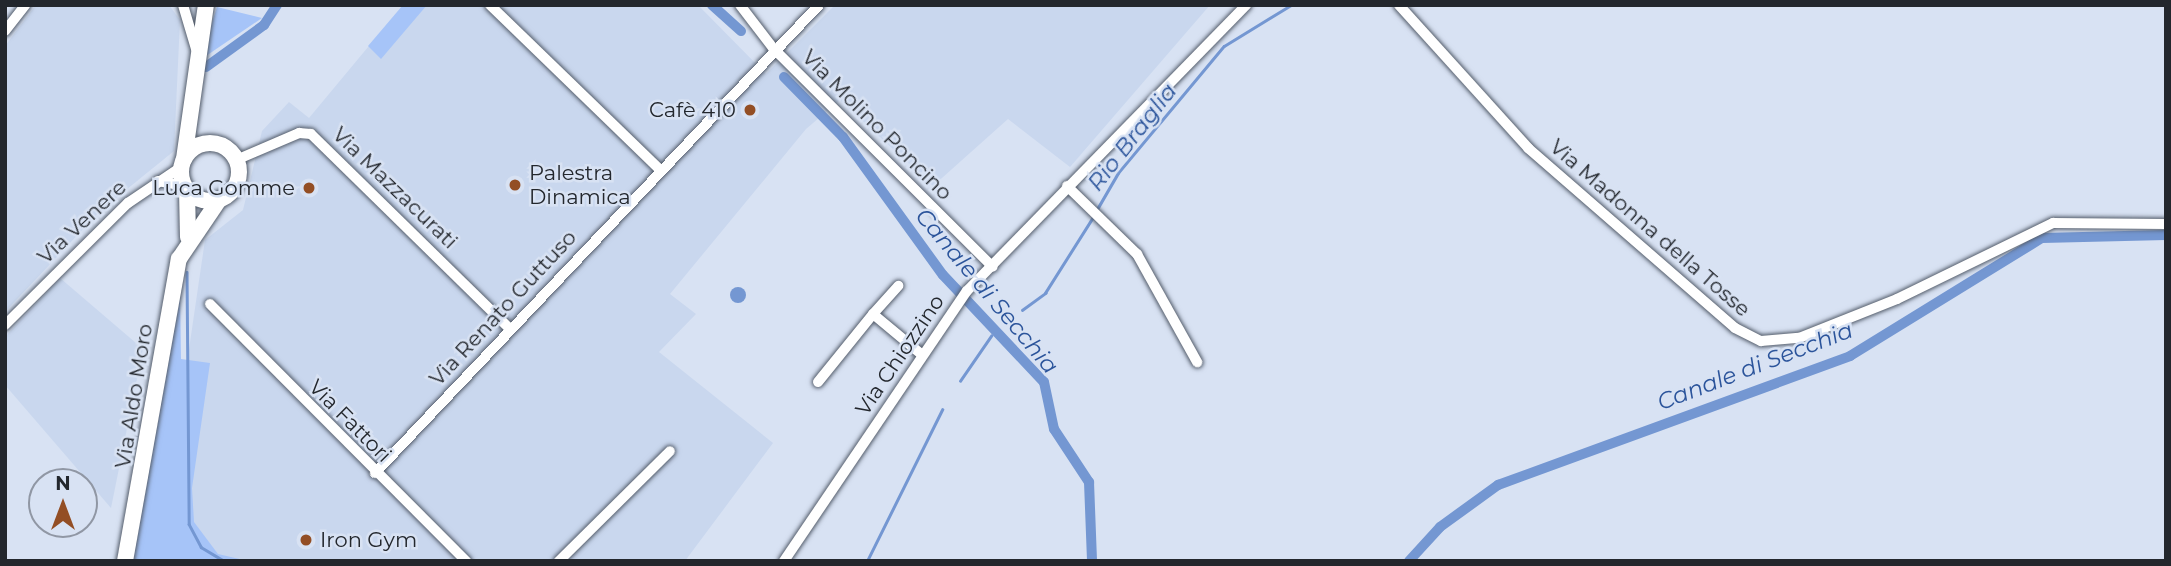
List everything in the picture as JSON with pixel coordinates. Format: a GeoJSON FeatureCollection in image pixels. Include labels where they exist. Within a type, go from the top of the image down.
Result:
{"type":"FeatureCollection","features":[{"type":"Feature","properties":{"kind":"main road"},"geometry":{"type":"LineString","coordinates":[[189,122],[204,144],[223,147],[236,160],[238,179],[219,200],[200,200],[185,188],[183,163],[195,56],[206,5]]}},
{"type":"Feature","properties":{"kind":"main road"},"geometry":{"type":"LineString","coordinates":[[183,163],[204,144]]}},
{"type":"Feature","properties":{"kind":"main road","name":"Via Aldo Moro"},"geometry":{"type":"LineString","coordinates":[[185,188],[188,239]]}},
{"type":"Feature","properties":{"kind":"main road","name":"Via Aldo Moro"},"geometry":{"type":"LineString","coordinates":[[125,559],[174,282],[188,239],[219,200]]}},
{"type":"Feature","properties":{"kind":"street"},"geometry":{"type":"LineString","coordinates":[[5,31],[25,5]]}},
{"type":"Feature","properties":{"kind":"street"},"geometry":{"type":"LineString","coordinates":[[183,5],[195,56]]}},
{"type":"Feature","properties":{"kind":"street"},"geometry":{"type":"LineString","coordinates":[[490,5],[660,170]]}},
{"type":"Feature","properties":{"kind":"street","name":"Via Molino Poncino"},"geometry":{"type":"LineString","coordinates":[[740,5],[773,48],[993,267]]}},
{"type":"Feature","properties":{"kind":"street","name":"Via Renato Guttuso"},"geometry":{"type":"LineString","coordinates":[[375,473],[773,48],[819,5]]}},
{"type":"Feature","properties":{"kind":"street","name":"Via Chiozzino"},"geometry":{"type":"LineString","coordinates":[[784,561],[921,354],[964,296],[1067,186],[1246,5]]}},
{"type":"Feature","properties":{"kind":"street","name":"Via Madonna della Tosse"},"geometry":{"type":"LineString","coordinates":[[1399,5],[1528,148],[1735,328],[1760,341],[1799,338],[1885,304],[2053,223],[2166,224]]}},
{"type":"Feature","properties":{"kind":"street","name":"Via Mazzacurati"},"geometry":{"type":"LineString","coordinates":[[236,160],[299,133],[311,134],[509,328]]}},
{"type":"Feature","properties":{"kind":"street","name":"Via Venere"},"geometry":{"type":"LineString","coordinates":[[5,325],[158,181],[183,163]]}},
{"type":"Feature","properties":{"kind":"street","name":"Via Venere"},"geometry":{"type":"LineString","coordinates":[[158,181],[185,188]]}},
{"type":"Feature","properties":{"kind":"street"},"geometry":{"type":"LineString","coordinates":[[1067,186],[1111,228],[1157,282],[1197,362]]}},
{"type":"Feature","properties":{"kind":"street"},"geometry":{"type":"LineString","coordinates":[[818,382],[898,286]]}},
{"type":"Feature","properties":{"kind":"street","name":"Via Fattori"},"geometry":{"type":"LineString","coordinates":[[210,304],[375,473],[466,561]]}},
{"type":"Feature","properties":{"kind":"street"},"geometry":{"type":"LineString","coordinates":[[873,314],[921,354]]}},
{"type":"Feature","properties":{"kind":"street"},"geometry":{"type":"LineString","coordinates":[[559,561],[670,451]]}},
{"type":"Feature","properties":{"kind":"shaded area"},"geometry":{"type":"Polygon","coordinates":[[[36,5],[169,5],[180,20],[174,151],[100,211],[5,312],[5,46],[36,5]]]}},
{"type":"Feature","properties":{"kind":"shaded area"},"geometry":{"type":"Polygon","coordinates":[[[403,5],[698,5],[766,74],[835,5],[1210,5],[1070,167],[1008,119],[933,186],[840,100],[806,129],[670,294],[696,314],[659,352],[773,443],[685,561],[158,561],[205,240],[243,210],[262,131],[289,102],[309,118],[403,5]]]}},
{"type":"Feature","properties":{"kind":"shaded area"},"geometry":{"type":"Polygon","coordinates":[[[403,5],[427,5],[381,59],[368,46],[403,5]]]}},
{"type":"Feature","properties":{"kind":"shaded area"},"geometry":{"type":"Polygon","coordinates":[[[217,7],[262,18],[200,60],[217,7]]]}},
{"type":"Feature","properties":{"kind":"shaded area"},"geometry":{"type":"Polygon","coordinates":[[[60,278],[143,349],[111,508],[98,493],[98,468],[77,468],[5,385],[5,337],[60,278]]]}},
{"type":"Feature","properties":{"kind":"shaded area"},"geometry":{"type":"Polygon","coordinates":[[[738,287],[744,289],[744,301],[738,303],[732,301],[730,295],[732,289],[738,287]]]}},
{"type":"Feature","properties":{"kind":"shaded area"},"geometry":{"type":"Polygon","coordinates":[[[180,290],[181,359],[210,363],[192,488],[194,522],[218,554],[248,561],[132,561],[180,290]]]}},
{"type":"Feature","properties":{"kind":"waterway","name":"Canale di Secchia"},"geometry":{"type":"LineString","coordinates":[[206,67],[264,25],[277,5]]}},
{"type":"Feature","properties":{"kind":"waterway","name":"Canale di Secchia"},"geometry":{"type":"LineString","coordinates":[[712,5],[741,31]]}},
{"type":"Feature","properties":{"kind":"waterway","name":"Rio Braglia"},"geometry":{"type":"LineString","coordinates":[[1096,211],[1118,173],[1224,46],[1291,5]]}},
{"type":"Feature","properties":{"kind":"waterway","name":"Canale di Secchia"},"geometry":{"type":"LineString","coordinates":[[784,77],[843,137],[943,275],[1044,382],[1054,429],[1089,482],[1092,561]]}},
{"type":"Feature","properties":{"kind":"waterway","name":"Rio Braglia"},"geometry":{"type":"LineString","coordinates":[[1022,310],[1045,293],[1093,217]]}},
{"type":"Feature","properties":{"kind":"waterway","name":"Canale di Secchia"},"geometry":{"type":"LineString","coordinates":[[1409,561],[1440,527],[1498,485],[1850,356],[2042,238],[2166,235]]}},
{"type":"Feature","properties":{"kind":"waterway"},"geometry":{"type":"LineString","coordinates":[[187,272],[189,524],[201,547],[224,561]]}},
{"type":"Feature","properties":{"kind":"waterway","name":"Rio Braglia"},"geometry":{"type":"LineString","coordinates":[[960,381],[991,336]]}},
{"type":"Feature","properties":{"kind":"waterway","name":"Rio Braglia"},"geometry":{"type":"LineString","coordinates":[[867,561],[942,410]]}},
{"type":"Feature","properties":{"kind":"place","name":"Cafè 410"},"geometry":{"type":"Point","coordinates":[750,110]}},
{"type":"Feature","properties":{"kind":"place","name":"Palestra Dinamica"},"geometry":{"type":"Point","coordinates":[515,185]}},
{"type":"Feature","properties":{"kind":"place","name":"Luca Gomme"},"geometry":{"type":"Point","coordinates":[309,188]}},
{"type":"Feature","properties":{"kind":"place","name":"Iron Gym"},"geometry":{"type":"Point","coordinates":[306,540]}}]}
